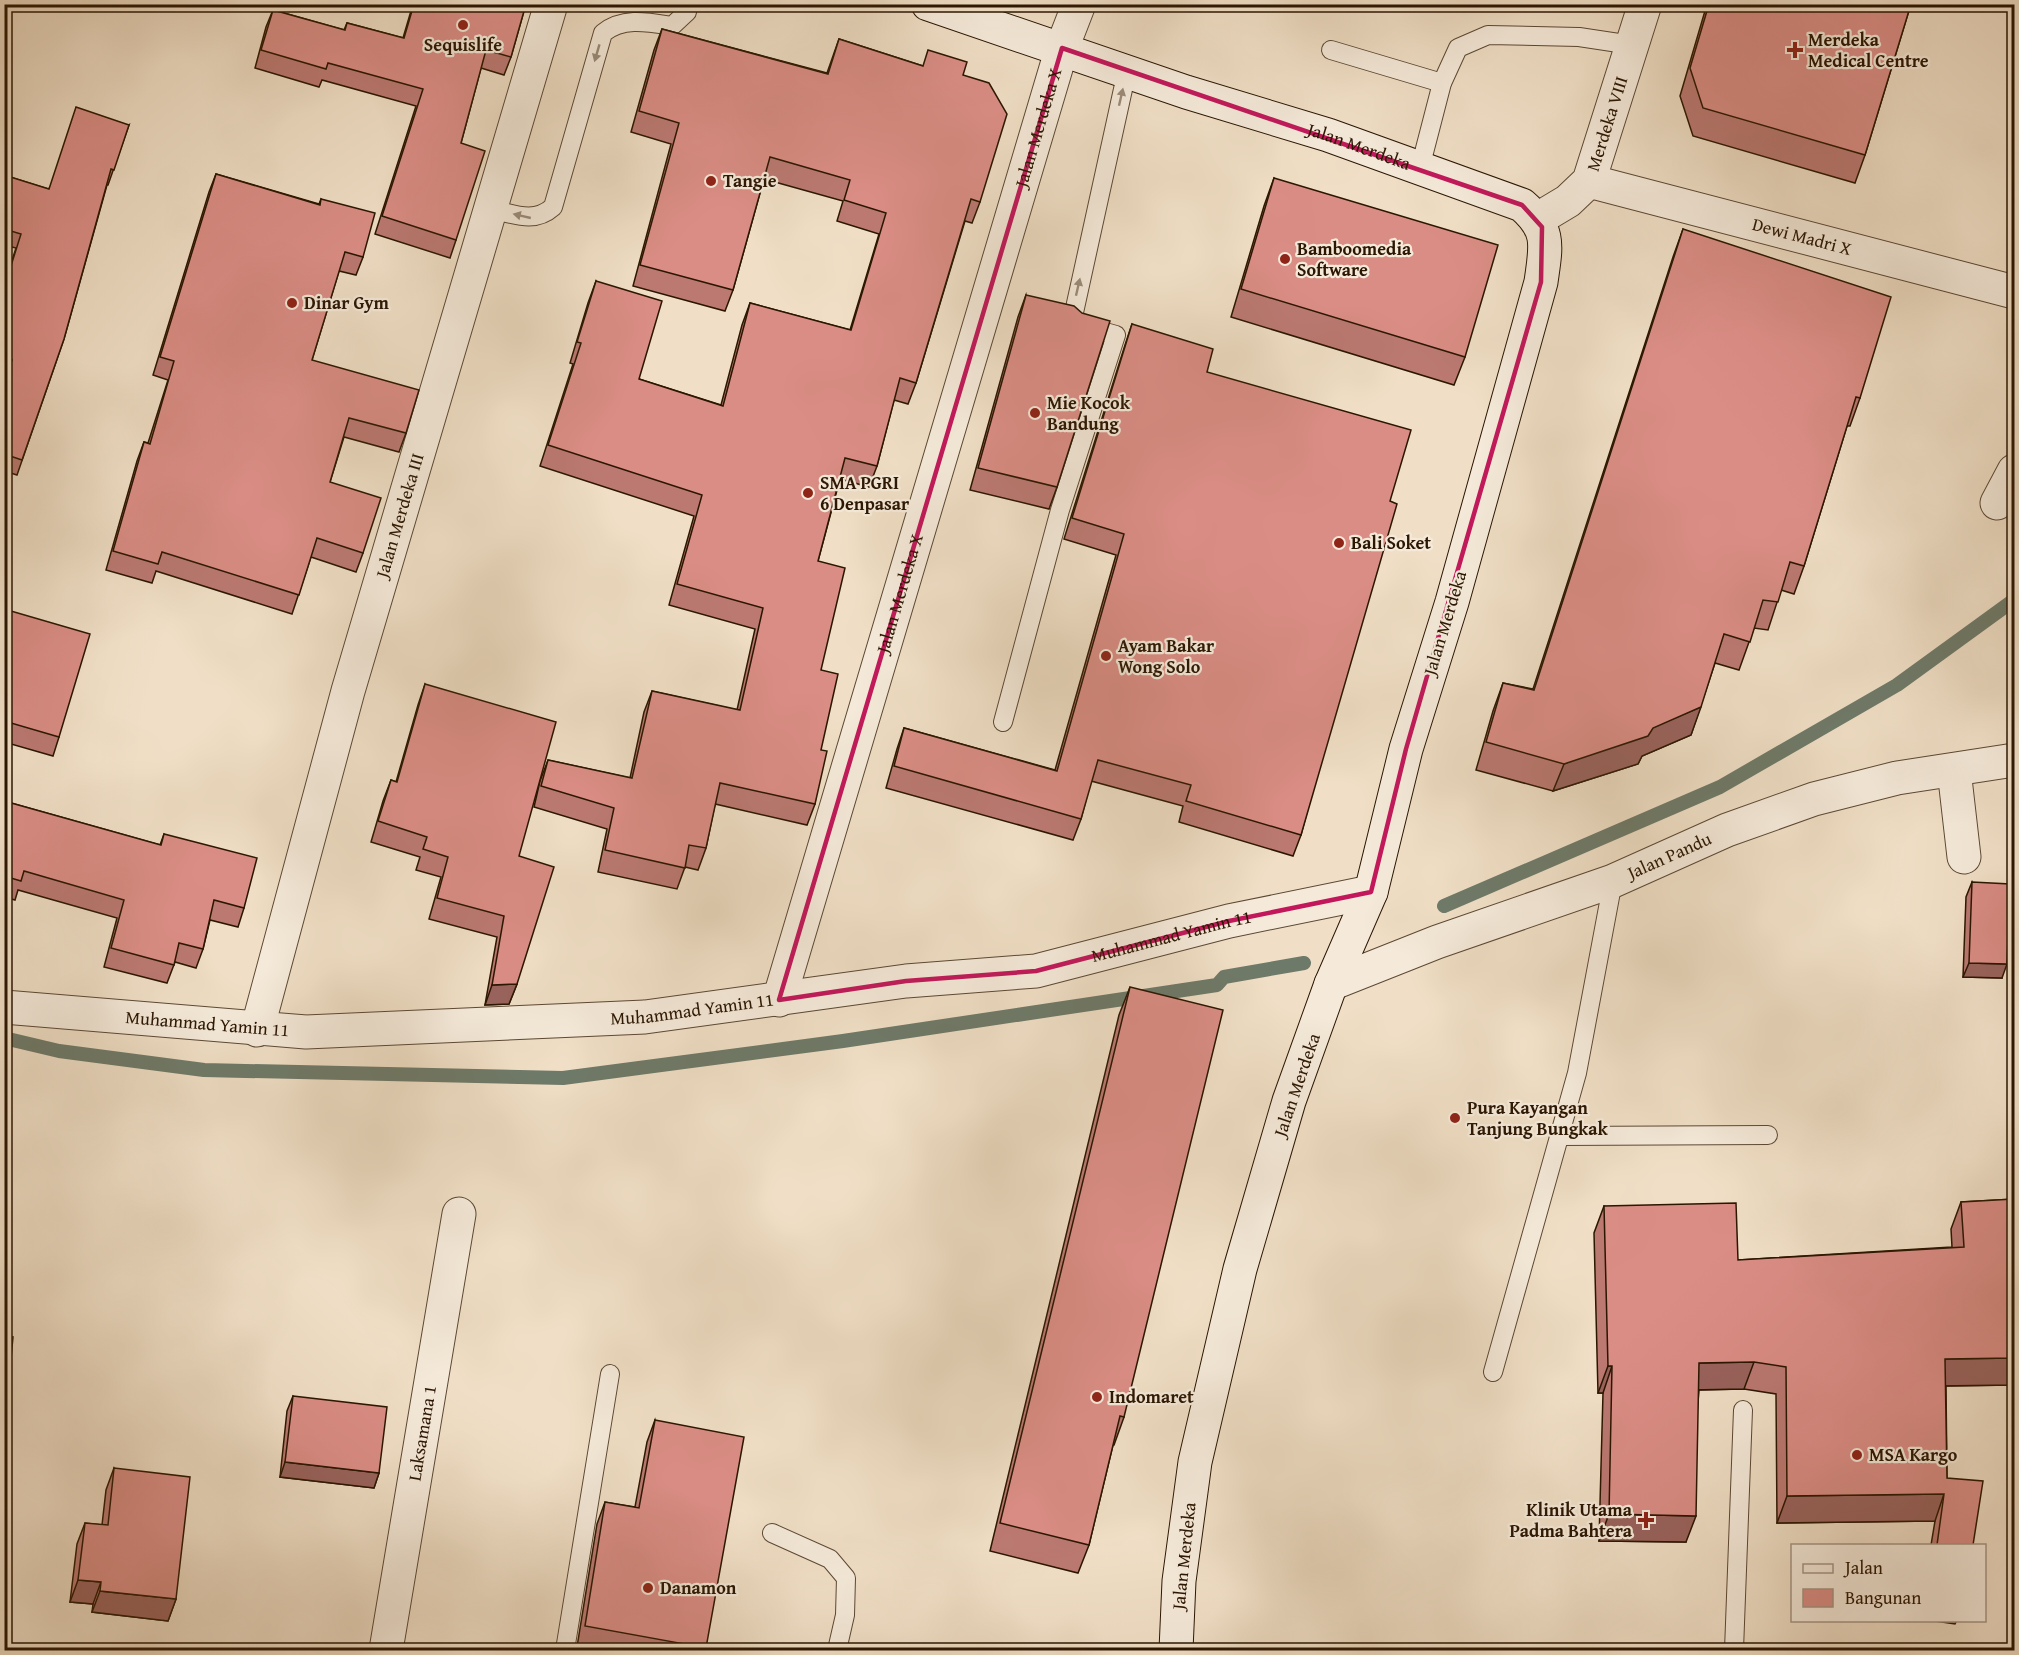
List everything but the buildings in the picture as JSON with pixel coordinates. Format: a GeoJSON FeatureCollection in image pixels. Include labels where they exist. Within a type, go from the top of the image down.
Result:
{"type":"FeatureCollection","features":[{"type":"Feature","properties":{"kind":"street","name":"Jalan Merdeka III"},"geometry":{"type":"LineString","coordinates":[[257,1030],[348,691],[551,4]]}},
{"type":"Feature","properties":{"kind":"street","name":"Jalan Merdeka"},"geometry":{"type":"LineString","coordinates":[[928,4],[1328,135],[1522,205],[1538,219],[1545,240],[1541,282],[1452,603],[1406,749],[1371,892],[1331,984],[1289,1101],[1240,1269],[1195,1462],[1179,1581],[1176,1650]]}},
{"type":"Feature","properties":{"kind":"street","name":"Jalan Merdeka X"},"geometry":{"type":"LineString","coordinates":[[779,1000],[1062,48],[1079,4]]}},
{"type":"Feature","properties":{"kind":"street","name":"Merdeka VIII"},"geometry":{"type":"LineString","coordinates":[[1538,219],[1568,201],[1589,181],[1645,4]]}},
{"type":"Feature","properties":{"kind":"street","name":"Dewi Madri X"},"geometry":{"type":"LineString","coordinates":[[1589,181],[2014,292]]}},
{"type":"Feature","properties":{"kind":"street"},"geometry":{"type":"LineString","coordinates":[[1997,503],[2014,471]]}},
{"type":"Feature","properties":{"kind":"street","name":"Jalan Pandu"},"geometry":{"type":"LineString","coordinates":[[1331,984],[1437,942],[1613,881],[1727,830],[1814,799],[1897,778],[2014,760]]}},
{"type":"Feature","properties":{"kind":"street"},"geometry":{"type":"LineString","coordinates":[[1954,770],[1964,857]]}},
{"type":"Feature","properties":{"kind":"street","name":"Muhammad Yamin 11"},"geometry":{"type":"LineString","coordinates":[[4,1007],[257,1030],[362,1031],[645,1017],[906,981],[1036,971],[1229,921],[1371,892]]}},
{"type":"Feature","properties":{"kind":"street","name":"Laksamana 1"},"geometry":{"type":"LineString","coordinates":[[386,1650],[459,1214]]}},
{"type":"Feature","properties":{"kind":"lane"},"geometry":{"type":"LineString","coordinates":[[491,209],[532,218],[545,214],[553,207],[603,33],[616,23],[645,22],[672,26],[687,12],[688,4]]}},
{"type":"Feature","properties":{"kind":"lane"},"geometry":{"type":"LineString","coordinates":[[1420,168],[1442,83],[1458,48],[1488,35],[1579,37],[1632,45]]}},
{"type":"Feature","properties":{"kind":"lane"},"geometry":{"type":"LineString","coordinates":[[1331,50],[1442,83]]}},
{"type":"Feature","properties":{"kind":"lane"},"geometry":{"type":"LineString","coordinates":[[1003,722],[1060,510],[1116,335],[1077,324],[1072,317],[1127,71]]}},
{"type":"Feature","properties":{"kind":"lane"},"geometry":{"type":"LineString","coordinates":[[1493,1372],[1577,1072],[1613,881]]}},
{"type":"Feature","properties":{"kind":"lane"},"geometry":{"type":"LineString","coordinates":[[1560,1136],[1768,1135]]}},
{"type":"Feature","properties":{"kind":"lane"},"geometry":{"type":"LineString","coordinates":[[564,1650],[610,1374]]}},
{"type":"Feature","properties":{"kind":"lane"},"geometry":{"type":"LineString","coordinates":[[1734,1650],[1743,1410]]}},
{"type":"Feature","properties":{"kind":"lane"},"geometry":{"type":"LineString","coordinates":[[772,1533],[830,1559],[846,1578],[845,1615],[837,1650]]}},
{"type":"Feature","properties":{"kind":"highlighted area"},"geometry":{"type":"Polygon","coordinates":[[[1062,48],[1522,205],[1542,227],[1541,282],[1406,749],[1371,892],[1229,921],[1036,971],[906,981],[779,1000],[1062,48]]]}},
{"type":"Feature","properties":{"kind":"waterway"},"geometry":{"type":"LineString","coordinates":[[1444,906],[1720,787],[1897,685],[2014,600]]}},
{"type":"Feature","properties":{"kind":"waterway"},"geometry":{"type":"LineString","coordinates":[[4,1038],[59,1051],[204,1070],[563,1078],[843,1041],[1217,985],[1224,977],[1304,963]]}},
{"type":"Feature","properties":{"kind":"place","name":"Sequislife"},"geometry":{"type":"Point","coordinates":[463,25]}},
{"type":"Feature","properties":{"kind":"place","name":"Merdeka Medical Centre"},"geometry":{"type":"Point","coordinates":[1795,50]}},
{"type":"Feature","properties":{"kind":"place","name":"Tangie"},"geometry":{"type":"Point","coordinates":[711,181]}},
{"type":"Feature","properties":{"kind":"place","name":"Bamboomedia Software"},"geometry":{"type":"Point","coordinates":[1285,259]}},
{"type":"Feature","properties":{"kind":"place","name":"Dinar Gym"},"geometry":{"type":"Point","coordinates":[292,303]}},
{"type":"Feature","properties":{"kind":"place","name":"Mie Kocok Bandung"},"geometry":{"type":"Point","coordinates":[1035,413]}},
{"type":"Feature","properties":{"kind":"place","name":"SMA PGRI 6 Denpasar"},"geometry":{"type":"Point","coordinates":[808,493]}},
{"type":"Feature","properties":{"kind":"place","name":"Bali Soket"},"geometry":{"type":"Point","coordinates":[1339,543]}},
{"type":"Feature","properties":{"kind":"place","name":"Ayam Bakar Wong Solo"},"geometry":{"type":"Point","coordinates":[1106,656]}},
{"type":"Feature","properties":{"kind":"place","name":"Pura Kayangan Tanjung Bungkak"},"geometry":{"type":"Point","coordinates":[1455,1118]}},
{"type":"Feature","properties":{"kind":"place","name":"Indomaret"},"geometry":{"type":"Point","coordinates":[1097,1397]}},
{"type":"Feature","properties":{"kind":"place","name":"MSA Kargo"},"geometry":{"type":"Point","coordinates":[1857,1455]}},
{"type":"Feature","properties":{"kind":"place","name":"Klinik Utama Padma Bahtera"},"geometry":{"type":"Point","coordinates":[1646,1520]}},
{"type":"Feature","properties":{"kind":"place","name":"Danamon"},"geometry":{"type":"Point","coordinates":[648,1588]}}]}
